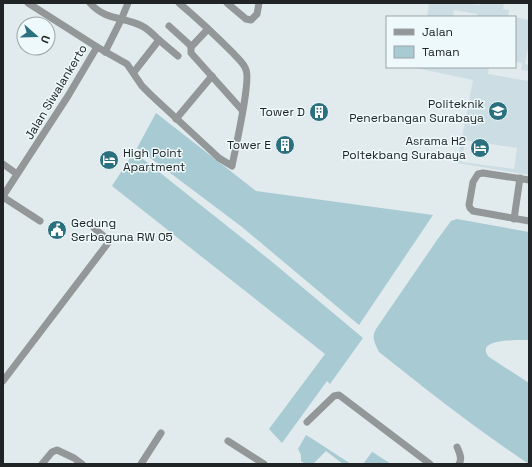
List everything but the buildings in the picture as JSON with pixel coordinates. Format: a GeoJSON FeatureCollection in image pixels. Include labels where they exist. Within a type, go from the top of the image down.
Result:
{"type":"FeatureCollection","features":[{"type":"Feature","properties":{"kind":"street","name":"Jalan Siwalankerto"},"geometry":{"type":"LineString","coordinates":[[3,196],[68,96],[97,47],[28,3]]}},
{"type":"Feature","properties":{"kind":"street"},"geometry":{"type":"LineString","coordinates":[[90,3],[100,13],[143,26],[178,56]]}},
{"type":"Feature","properties":{"kind":"street"},"geometry":{"type":"LineString","coordinates":[[105,52],[128,3]]}},
{"type":"Feature","properties":{"kind":"street"},"geometry":{"type":"LineString","coordinates":[[97,47],[127,64],[134,72],[142,86],[219,158],[232,166],[247,74],[244,65],[208,29],[179,3]]}},
{"type":"Feature","properties":{"kind":"street"},"geometry":{"type":"LineString","coordinates":[[227,3],[246,19],[251,20],[257,14],[259,3]]}},
{"type":"Feature","properties":{"kind":"street"},"geometry":{"type":"LineString","coordinates":[[169,26],[191,47]]}},
{"type":"Feature","properties":{"kind":"street"},"geometry":{"type":"LineString","coordinates":[[208,29],[191,47],[190,53],[242,110]]}},
{"type":"Feature","properties":{"kind":"street"},"geometry":{"type":"LineString","coordinates":[[134,72],[159,40]]}},
{"type":"Feature","properties":{"kind":"street"},"geometry":{"type":"LineString","coordinates":[[176,119],[212,76]]}},
{"type":"Feature","properties":{"kind":"street"},"geometry":{"type":"LineString","coordinates":[[3,164],[17,174]]}},
{"type":"Feature","properties":{"kind":"street"},"geometry":{"type":"LineString","coordinates":[[529,180],[483,173],[478,174],[473,182],[469,205],[473,211],[529,221]]}},
{"type":"Feature","properties":{"kind":"street"},"geometry":{"type":"LineString","coordinates":[[514,219],[520,178]]}},
{"type":"Feature","properties":{"kind":"street"},"geometry":{"type":"LineString","coordinates":[[3,196],[40,220]]}},
{"type":"Feature","properties":{"kind":"street"},"geometry":{"type":"LineString","coordinates":[[3,381],[108,243],[108,240],[94,228]]}},
{"type":"Feature","properties":{"kind":"street"},"geometry":{"type":"LineString","coordinates":[[307,422],[334,396],[339,395],[430,464]]}},
{"type":"Feature","properties":{"kind":"street"},"geometry":{"type":"LineString","coordinates":[[141,464],[161,433]]}},
{"type":"Feature","properties":{"kind":"street"},"geometry":{"type":"LineString","coordinates":[[228,441],[264,464]]}},
{"type":"Feature","properties":{"kind":"street"},"geometry":{"type":"LineString","coordinates":[[457,447],[460,453],[461,462],[459,464]]}},
{"type":"Feature","properties":{"kind":"street"},"geometry":{"type":"LineString","coordinates":[[42,464],[52,452],[57,450],[74,458],[82,464]]}},
{"type":"Feature","properties":{"kind":"shaded area"},"geometry":{"type":"Polygon","coordinates":[[[429,3],[461,3],[480,5],[480,3],[504,3],[503,9],[509,10],[508,16],[477,16],[477,14],[454,10],[453,16],[427,16],[429,3]]]}},
{"type":"Feature","properties":{"kind":"shaded area"},"geometry":{"type":"Polygon","coordinates":[[[516,17],[529,20],[529,43],[525,64],[529,65],[529,71],[521,70],[522,63],[516,62],[516,17]]]}},
{"type":"Feature","properties":{"kind":"shaded area","name":"Politeknik Penerbangan Surabaya"},"geometry":{"type":"Polygon","coordinates":[[[416,68],[489,68],[488,74],[529,81],[529,175],[457,163],[473,80],[416,68]],[[465,140],[462,162],[514,169],[517,148],[465,140]]]}},
{"type":"Feature","properties":{"kind":"green space"},"geometry":{"type":"Polygon","coordinates":[[[156,113],[256,191],[433,215],[359,325],[242,227],[137,148],[156,113]]]}},
{"type":"Feature","properties":{"kind":"green space"},"geometry":{"type":"Polygon","coordinates":[[[134,152],[271,261],[363,338],[330,384],[327,381],[282,443],[269,429],[325,354],[112,186],[134,152]]]}},
{"type":"Feature","properties":{"kind":"green space"},"geometry":{"type":"Polygon","coordinates":[[[457,219],[529,232],[529,340],[500,341],[487,346],[486,351],[489,357],[529,383],[529,464],[471,423],[379,352],[374,340],[376,329],[437,240],[451,221],[457,219]]]}},
{"type":"Feature","properties":{"kind":"green space"},"geometry":{"type":"Polygon","coordinates":[[[306,435],[351,464],[343,464],[326,451],[313,464],[305,464],[301,461],[301,455],[298,449],[306,435]]]}},
{"type":"Feature","properties":{"kind":"green space"},"geometry":{"type":"Polygon","coordinates":[[[372,452],[374,453],[391,464],[363,464],[372,452]]]}},
{"type":"Feature","properties":{"kind":"place","name":"Politeknik Penerbangan Surabaya"},"geometry":{"type":"Point","coordinates":[498,111]}},
{"type":"Feature","properties":{"kind":"place","name":"Tower D"},"geometry":{"type":"Point","coordinates":[319,112]}},
{"type":"Feature","properties":{"kind":"place","name":"Tower E"},"geometry":{"type":"Point","coordinates":[285,145]}},
{"type":"Feature","properties":{"kind":"place","name":"Asrama H2 Poltekbang Surabaya"},"geometry":{"type":"Point","coordinates":[480,148]}},
{"type":"Feature","properties":{"kind":"place","name":"High Point Apartment"},"geometry":{"type":"Point","coordinates":[109,160]}},
{"type":"Feature","properties":{"kind":"place","name":"Gedung Serbaguna RW 05"},"geometry":{"type":"Point","coordinates":[57,230]}}]}
